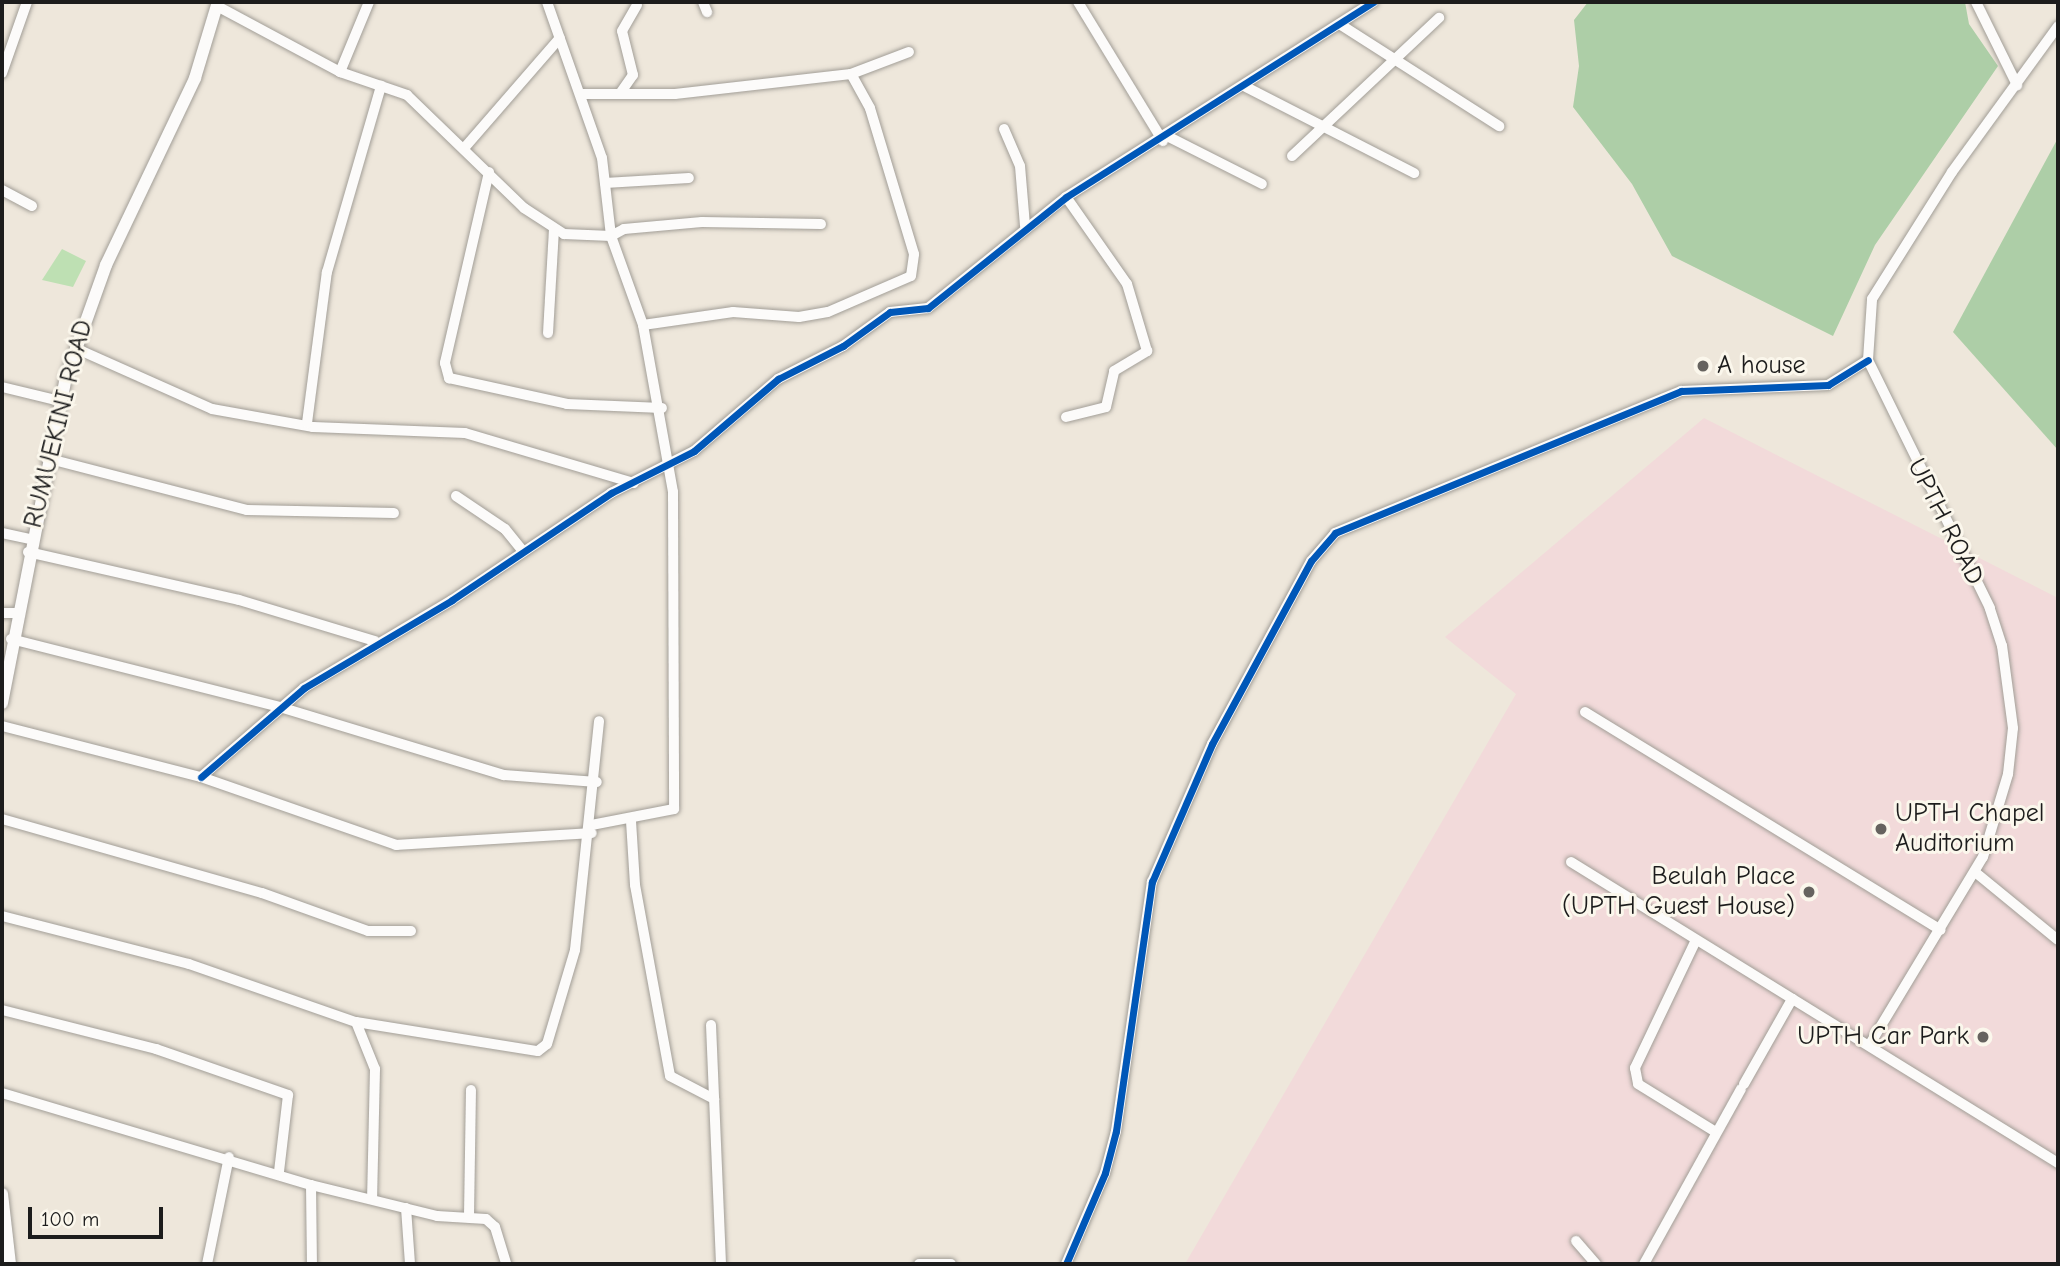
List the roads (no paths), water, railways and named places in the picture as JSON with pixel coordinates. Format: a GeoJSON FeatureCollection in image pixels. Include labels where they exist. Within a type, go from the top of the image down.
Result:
{"type":"FeatureCollection","features":[{"type":"Feature","properties":{"kind":"street"},"geometry":{"type":"LineString","coordinates":[[2,73],[27,2]]}},
{"type":"Feature","properties":{"kind":"street"},"geometry":{"type":"LineString","coordinates":[[340,72],[369,2]]}},
{"type":"Feature","properties":{"kind":"street"},"geometry":{"type":"LineString","coordinates":[[2,726],[201,777],[408,847],[592,829],[674,809],[676,548],[662,408],[643,325],[611,236],[605,183],[583,94],[547,2]]}},
{"type":"Feature","properties":{"kind":"street"},"geometry":{"type":"LineString","coordinates":[[1078,2],[1166,139],[1262,184]]}},
{"type":"Feature","properties":{"kind":"street"},"geometry":{"type":"LineString","coordinates":[[201,777],[283,708],[375,641],[668,462],[717,435],[778,379],[843,346],[890,312],[928,308],[1025,226],[1066,197],[1166,139],[1373,2]]}},
{"type":"Feature","properties":{"kind":"street"},"geometry":{"type":"LineString","coordinates":[[1976,2],[2017,85]]}},
{"type":"Feature","properties":{"kind":"street"},"geometry":{"type":"LineString","coordinates":[[218,4],[340,72],[407,95],[555,229],[611,236],[624,229],[702,222],[821,224]]}},
{"type":"Feature","properties":{"kind":"street","name":"RUMUEKINI ROAD"},"geometry":{"type":"LineString","coordinates":[[2,703],[10,638],[8,613],[28,545],[46,458],[75,348],[106,265],[195,78],[218,4]]}},
{"type":"Feature","properties":{"kind":"street"},"geometry":{"type":"LineString","coordinates":[[621,92],[633,75],[622,31],[637,5]]}},
{"type":"Feature","properties":{"kind":"street"},"geometry":{"type":"LineString","coordinates":[[1292,156],[1439,18]]}},
{"type":"Feature","properties":{"kind":"street"},"geometry":{"type":"LineString","coordinates":[[1341,25],[1499,126]]}},
{"type":"Feature","properties":{"kind":"street"},"geometry":{"type":"LineString","coordinates":[[1066,1264],[1105,1173],[1116,1131],[1152,882],[1212,744],[1311,562],[1335,533],[1681,391],[1828,385],[1868,360],[1878,288],[2058,26]]}},
{"type":"Feature","properties":{"kind":"street"},"geometry":{"type":"LineString","coordinates":[[466,146],[560,38]]}},
{"type":"Feature","properties":{"kind":"street"},"geometry":{"type":"LineString","coordinates":[[583,94],[675,94],[851,74],[909,52]]}},
{"type":"Feature","properties":{"kind":"street"},"geometry":{"type":"LineString","coordinates":[[643,325],[733,312],[799,317],[828,312],[911,276],[914,254],[870,108],[851,74]]}},
{"type":"Feature","properties":{"kind":"street"},"geometry":{"type":"LineString","coordinates":[[307,423],[327,272],[381,86]]}},
{"type":"Feature","properties":{"kind":"street"},"geometry":{"type":"LineString","coordinates":[[1245,87],[1327,124],[1414,173]]}},
{"type":"Feature","properties":{"kind":"street"},"geometry":{"type":"LineString","coordinates":[[1004,129],[1020,166],[1025,226]]}},
{"type":"Feature","properties":{"kind":"street"},"geometry":{"type":"LineString","coordinates":[[489,172],[445,363],[449,378],[566,404],[662,408]]}},
{"type":"Feature","properties":{"kind":"street"},"geometry":{"type":"LineString","coordinates":[[605,183],[689,178]]}},
{"type":"Feature","properties":{"kind":"street"},"geometry":{"type":"LineString","coordinates":[[2,190],[32,206]]}},
{"type":"Feature","properties":{"kind":"street"},"geometry":{"type":"LineString","coordinates":[[1066,197],[1128,284],[1147,351],[1114,371],[1106,407],[1066,417]]}},
{"type":"Feature","properties":{"kind":"street"},"geometry":{"type":"LineString","coordinates":[[548,333],[555,229]]}},
{"type":"Feature","properties":{"kind":"street"},"geometry":{"type":"LineString","coordinates":[[75,348],[176,398],[307,423],[465,433],[634,483]]}},
{"type":"Feature","properties":{"kind":"street","name":"UPTH ROAD"},"geometry":{"type":"LineString","coordinates":[[1868,360],[2002,646],[2013,728],[2008,774],[1975,872],[1870,1044]]}},
{"type":"Feature","properties":{"kind":"street"},"geometry":{"type":"LineString","coordinates":[[2,387],[60,401]]}},
{"type":"Feature","properties":{"kind":"street"},"geometry":{"type":"LineString","coordinates":[[46,458],[247,510],[394,513]]}},
{"type":"Feature","properties":{"kind":"street"},"geometry":{"type":"LineString","coordinates":[[456,496],[505,529],[523,551]]}},
{"type":"Feature","properties":{"kind":"street"},"geometry":{"type":"LineString","coordinates":[[2,533],[28,545],[239,600],[375,641]]}},
{"type":"Feature","properties":{"kind":"street"},"geometry":{"type":"LineString","coordinates":[[10,638],[283,708],[504,775],[597,782]]}},
{"type":"Feature","properties":{"kind":"street"},"geometry":{"type":"LineString","coordinates":[[1585,712],[1941,930]]}},
{"type":"Feature","properties":{"kind":"street"},"geometry":{"type":"LineString","coordinates":[[2,916],[189,964],[356,1022],[544,1048],[575,950],[597,782],[599,721]]}},
{"type":"Feature","properties":{"kind":"street"},"geometry":{"type":"LineString","coordinates":[[2,819],[262,892],[368,931],[411,931]]}},
{"type":"Feature","properties":{"kind":"street"},"geometry":{"type":"LineString","coordinates":[[631,821],[635,885],[670,1076],[715,1099]]}},
{"type":"Feature","properties":{"kind":"street"},"geometry":{"type":"LineString","coordinates":[[1571,862],[1792,999],[1870,1044],[2058,1163]]}},
{"type":"Feature","properties":{"kind":"street"},"geometry":{"type":"LineString","coordinates":[[1975,872],[2058,940]]}},
{"type":"Feature","properties":{"kind":"street"},"geometry":{"type":"LineString","coordinates":[[1696,940],[1635,1068],[1638,1084],[1714,1131]]}},
{"type":"Feature","properties":{"kind":"street"},"geometry":{"type":"LineString","coordinates":[[1644,1264],[1714,1131],[1792,999]]}},
{"type":"Feature","properties":{"kind":"street"},"geometry":{"type":"LineString","coordinates":[[2,1010],[156,1049],[288,1095],[279,1172]]}},
{"type":"Feature","properties":{"kind":"street"},"geometry":{"type":"LineString","coordinates":[[356,1022],[375,1069],[372,1198]]}},
{"type":"Feature","properties":{"kind":"street"},"geometry":{"type":"LineString","coordinates":[[711,1025],[722,1264]]}},
{"type":"Feature","properties":{"kind":"street"},"geometry":{"type":"LineString","coordinates":[[469,1216],[471,1090]]}},
{"type":"Feature","properties":{"kind":"street"},"geometry":{"type":"LineString","coordinates":[[2,1093],[229,1157],[311,1185],[406,1208],[469,1216],[495,1227],[506,1264]]}},
{"type":"Feature","properties":{"kind":"street"},"geometry":{"type":"LineString","coordinates":[[207,1264],[229,1157]]}},
{"type":"Feature","properties":{"kind":"street"},"geometry":{"type":"LineString","coordinates":[[311,1185],[312,1264]]}},
{"type":"Feature","properties":{"kind":"street"},"geometry":{"type":"LineString","coordinates":[[2,1194],[7,1255]]}},
{"type":"Feature","properties":{"kind":"street"},"geometry":{"type":"LineString","coordinates":[[406,1208],[410,1264]]}},
{"type":"Feature","properties":{"kind":"street"},"geometry":{"type":"LineString","coordinates":[[1576,1241],[1596,1264]]}},
{"type":"Feature","properties":{"kind":"street"},"geometry":{"type":"LineString","coordinates":[[919,1264],[951,1264]]}},
{"type":"Feature","properties":{"kind":"place","name":"A house"},"geometry":{"type":"Point","coordinates":[1703,366]}},
{"type":"Feature","properties":{"kind":"place","name":"UPTH Chapel Auditorium"},"geometry":{"type":"Point","coordinates":[1881,829]}},
{"type":"Feature","properties":{"kind":"place","name":"Beulah Place (UPTH Guest House)"},"geometry":{"type":"Point","coordinates":[1809,892]}},
{"type":"Feature","properties":{"kind":"place","name":"UPTH Car Park"},"geometry":{"type":"Point","coordinates":[1983,1037]}}]}
